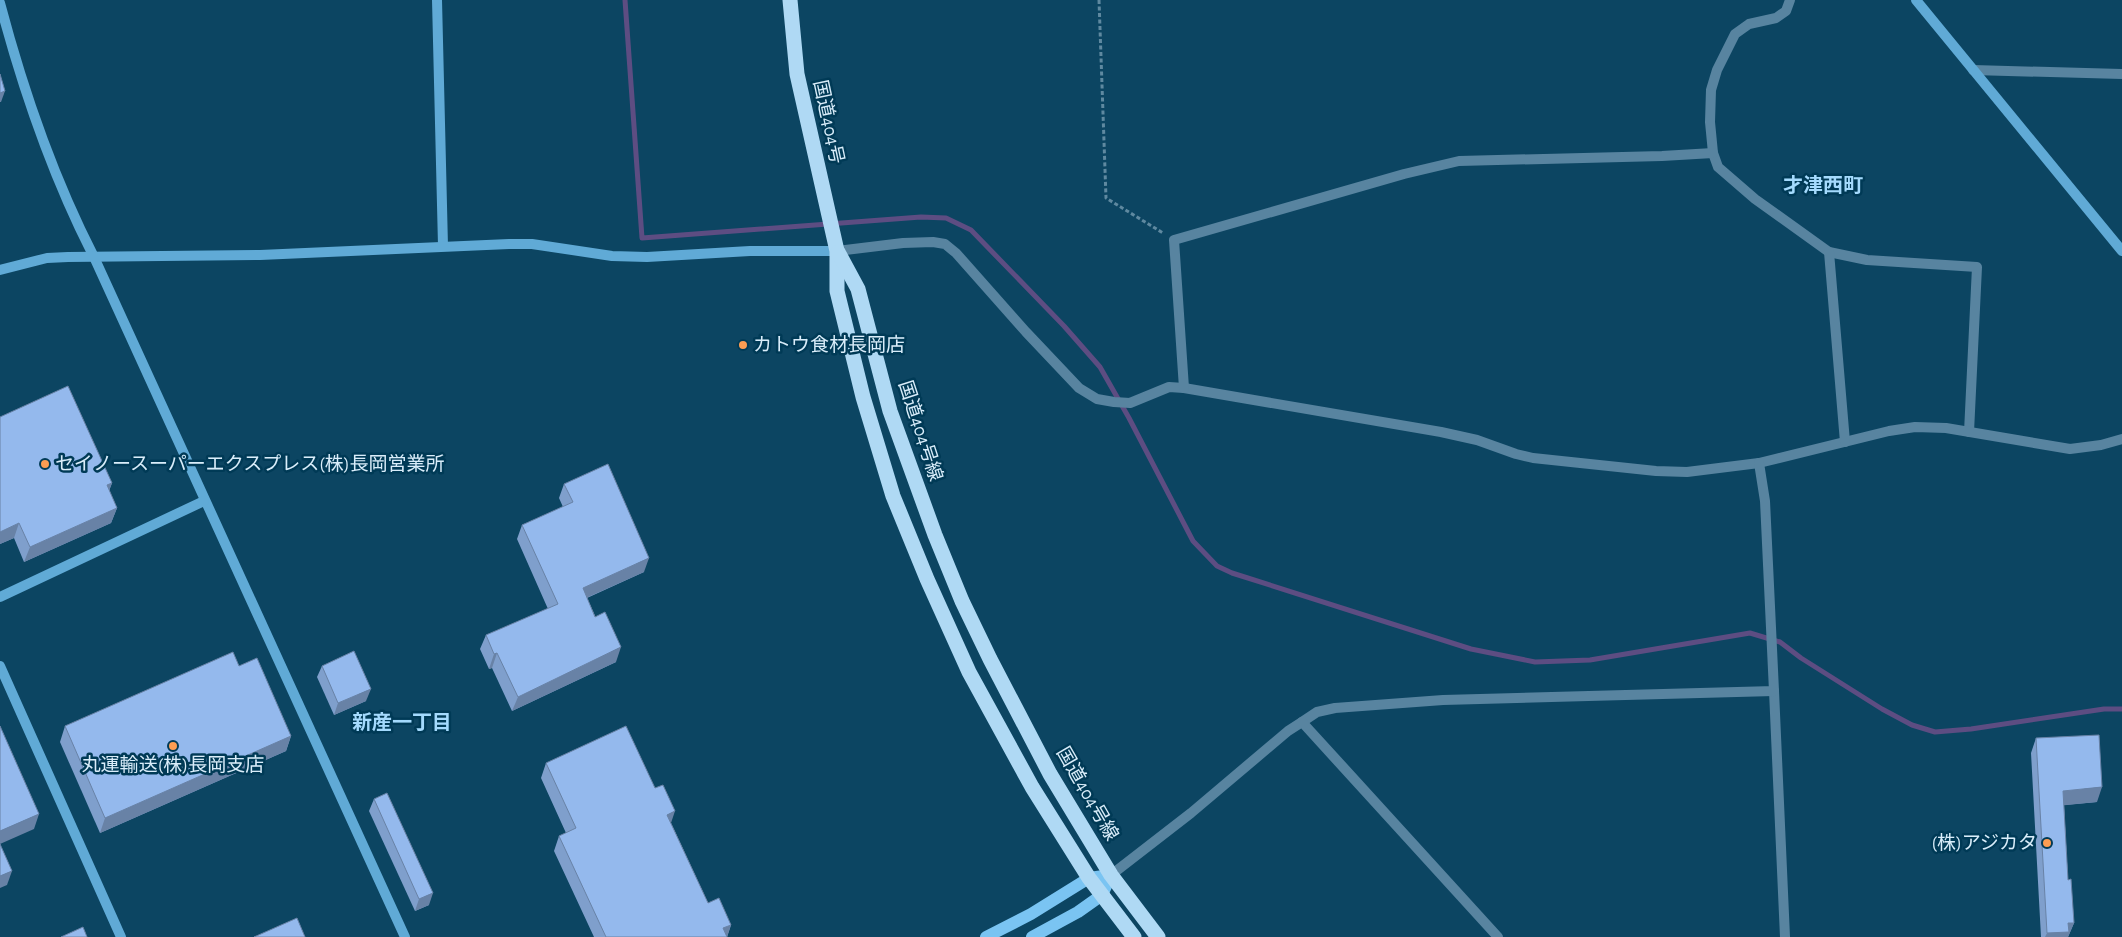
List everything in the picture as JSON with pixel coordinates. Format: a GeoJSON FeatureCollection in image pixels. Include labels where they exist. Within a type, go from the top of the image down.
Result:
{"type":"FeatureCollection","features":[{"type":"Feature","properties":{"kind":"highway","name":"国道404号"},"geometry":{"type":"LineString","coordinates":[[790,0],[797,74],[837,251]]}},
{"type":"Feature","properties":{"kind":"highway","name":"国道404号線"},"geometry":{"type":"LineString","coordinates":[[837,251],[858,289],[890,411],[935,535],[962,601],[1050,774],[1111,875],[1158,937]]}},
{"type":"Feature","properties":{"kind":"highway"},"geometry":{"type":"LineString","coordinates":[[837,251],[837,291],[863,397],[894,496],[927,579],[969,672],[1032,787],[1089,878],[1134,937]]}},
{"type":"Feature","properties":{"kind":"main road"},"geometry":{"type":"LineString","coordinates":[[986,937],[1030,914],[1089,878],[1111,875]]}},
{"type":"Feature","properties":{"kind":"main road"},"geometry":{"type":"LineString","coordinates":[[1032,937],[1078,912],[1102,895],[1111,875]]}},
{"type":"Feature","properties":{"kind":"street"},"geometry":{"type":"LineString","coordinates":[[437,0],[443,246]]}},
{"type":"Feature","properties":{"kind":"street"},"geometry":{"type":"LineString","coordinates":[[1790,0],[1786,10],[1776,18],[1749,24],[1735,34],[1717,70],[1711,90],[1710,122],[1712,153],[1718,167],[1733,182],[1829,252],[1867,260],[1976,267],[1969,432]]}},
{"type":"Feature","properties":{"kind":"street"},"geometry":{"type":"LineString","coordinates":[[1916,0],[2122,251]]}},
{"type":"Feature","properties":{"kind":"street"},"geometry":{"type":"LineString","coordinates":[[0,3],[29,102],[77,225],[94,257],[405,937]]}},
{"type":"Feature","properties":{"kind":"street"},"geometry":{"type":"LineString","coordinates":[[1973,70],[2122,74]]}},
{"type":"Feature","properties":{"kind":"street"},"geometry":{"type":"LineString","coordinates":[[1184,388],[1174,240],[1404,174],[1459,161],[1712,153]]}},
{"type":"Feature","properties":{"kind":"street"},"geometry":{"type":"LineString","coordinates":[[0,270],[47,258],[260,255],[443,246],[532,244],[612,256],[647,257],[750,251],[837,251],[918,242],[945,244],[956,253],[1079,388],[1097,398],[1114,402],[1130,403],[1170,387],[1184,388],[1442,432],[1477,440],[1516,454],[1541,459],[1687,472],[1759,463],[1915,427],[1946,428],[2070,449],[2101,445],[2122,438]]}},
{"type":"Feature","properties":{"kind":"street"},"geometry":{"type":"LineString","coordinates":[[1829,252],[1845,442]]}},
{"type":"Feature","properties":{"kind":"street"},"geometry":{"type":"LineString","coordinates":[[1759,463],[1765,501],[1784,937]]}},
{"type":"Feature","properties":{"kind":"street"},"geometry":{"type":"LineString","coordinates":[[0,597],[204,501]]}},
{"type":"Feature","properties":{"kind":"street"},"geometry":{"type":"LineString","coordinates":[[0,666],[121,937]]}},
{"type":"Feature","properties":{"kind":"street"},"geometry":{"type":"LineString","coordinates":[[1111,875],[1191,813],[1288,731],[1316,712],[1335,708],[1434,701],[1774,691]]}},
{"type":"Feature","properties":{"kind":"street"},"geometry":{"type":"LineString","coordinates":[[1302,722],[1498,937]]}},
{"type":"Feature","properties":{"kind":"path"},"geometry":{"type":"LineString","coordinates":[[1099,0],[1106,198],[1174,240]]}},
{"type":"Feature","properties":{"kind":"building"},"geometry":{"type":"Polygon","coordinates":[[[0,74],[5,91],[0,93],[0,74]]]}},
{"type":"Feature","properties":{"kind":"building","name":"セイノースーパーエクスプレス(株)長岡営業所"},"geometry":{"type":"Polygon","coordinates":[[[68,386],[112,483],[107,485],[117,508],[30,547],[19,523],[0,532],[0,417],[68,386]]]}},
{"type":"Feature","properties":{"kind":"building"},"geometry":{"type":"Polygon","coordinates":[[[608,464],[649,558],[583,588],[595,617],[605,612],[621,647],[518,697],[497,653],[494,654],[486,635],[558,604],[522,525],[573,502],[564,484],[608,464]]]}},
{"type":"Feature","properties":{"kind":"building"},"geometry":{"type":"Polygon","coordinates":[[[354,651],[371,689],[338,703],[322,666],[354,651]]]}},
{"type":"Feature","properties":{"kind":"building","name":"丸運輸送(株)長岡支店"},"geometry":{"type":"Polygon","coordinates":[[[233,652],[239,666],[257,658],[291,736],[105,818],[65,726],[233,652]]]}},
{"type":"Feature","properties":{"kind":"building"},"geometry":{"type":"Polygon","coordinates":[[[0,726],[39,814],[0,831],[0,726]]]}},
{"type":"Feature","properties":{"kind":"building"},"geometry":{"type":"Polygon","coordinates":[[[626,726],[655,788],[663,785],[675,811],[667,815],[708,903],[719,898],[731,925],[723,928],[727,937],[606,937],[559,836],[576,828],[546,763],[626,726]]]}},
{"type":"Feature","properties":{"kind":"building","name":"(株)アジカタ"},"geometry":{"type":"Polygon","coordinates":[[[2099,735],[2102,787],[2063,791],[2068,880],[2071,879],[2074,923],[2068,923],[2069,932],[2047,933],[2036,738],[2099,735]]]}},
{"type":"Feature","properties":{"kind":"building"},"geometry":{"type":"Polygon","coordinates":[[[387,793],[433,893],[419,899],[374,799],[387,793]]]}},
{"type":"Feature","properties":{"kind":"building"},"geometry":{"type":"Polygon","coordinates":[[[0,844],[12,871],[0,876],[0,844]]]}},
{"type":"Feature","properties":{"kind":"building"},"geometry":{"type":"Polygon","coordinates":[[[297,918],[305,937],[254,937],[297,918]]]}},
{"type":"Feature","properties":{"kind":"building"},"geometry":{"type":"Polygon","coordinates":[[[83,927],[87,937],[61,937],[83,927]]]}},
{"type":"Feature","properties":{"kind":"waterway"},"geometry":{"type":"LineString","coordinates":[[625,0],[642,238],[921,217],[946,218],[971,230],[1064,326],[1100,367],[1129,418],[1193,541],[1217,566],[1232,573],[1471,649],[1535,662],[1590,660],[1750,633],[1780,642],[1801,658],[1882,709],[1912,725],[1935,732],[1971,729],[2104,709],[2122,709]]}},
{"type":"Feature","properties":{"kind":"place","name":"カトウ食材長岡店"},"geometry":{"type":"Point","coordinates":[743,345]}},
{"type":"Feature","properties":{"kind":"place","name":"セイノースーパーエクスプレス(株)長岡営業所"},"geometry":{"type":"Point","coordinates":[45,464]}},
{"type":"Feature","properties":{"kind":"place","name":"丸運輸送(株)長岡支店"},"geometry":{"type":"Point","coordinates":[173,746]}},
{"type":"Feature","properties":{"kind":"place","name":"(株)アジカタ"},"geometry":{"type":"Point","coordinates":[2047,843]}},
{"type":"Feature","properties":{"kind":"district","name":"才津西町"},"geometry":{"type":"Point","coordinates":[1823,186]}},
{"type":"Feature","properties":{"kind":"district","name":"新産一丁目"},"geometry":{"type":"Point","coordinates":[402,723]}}]}
